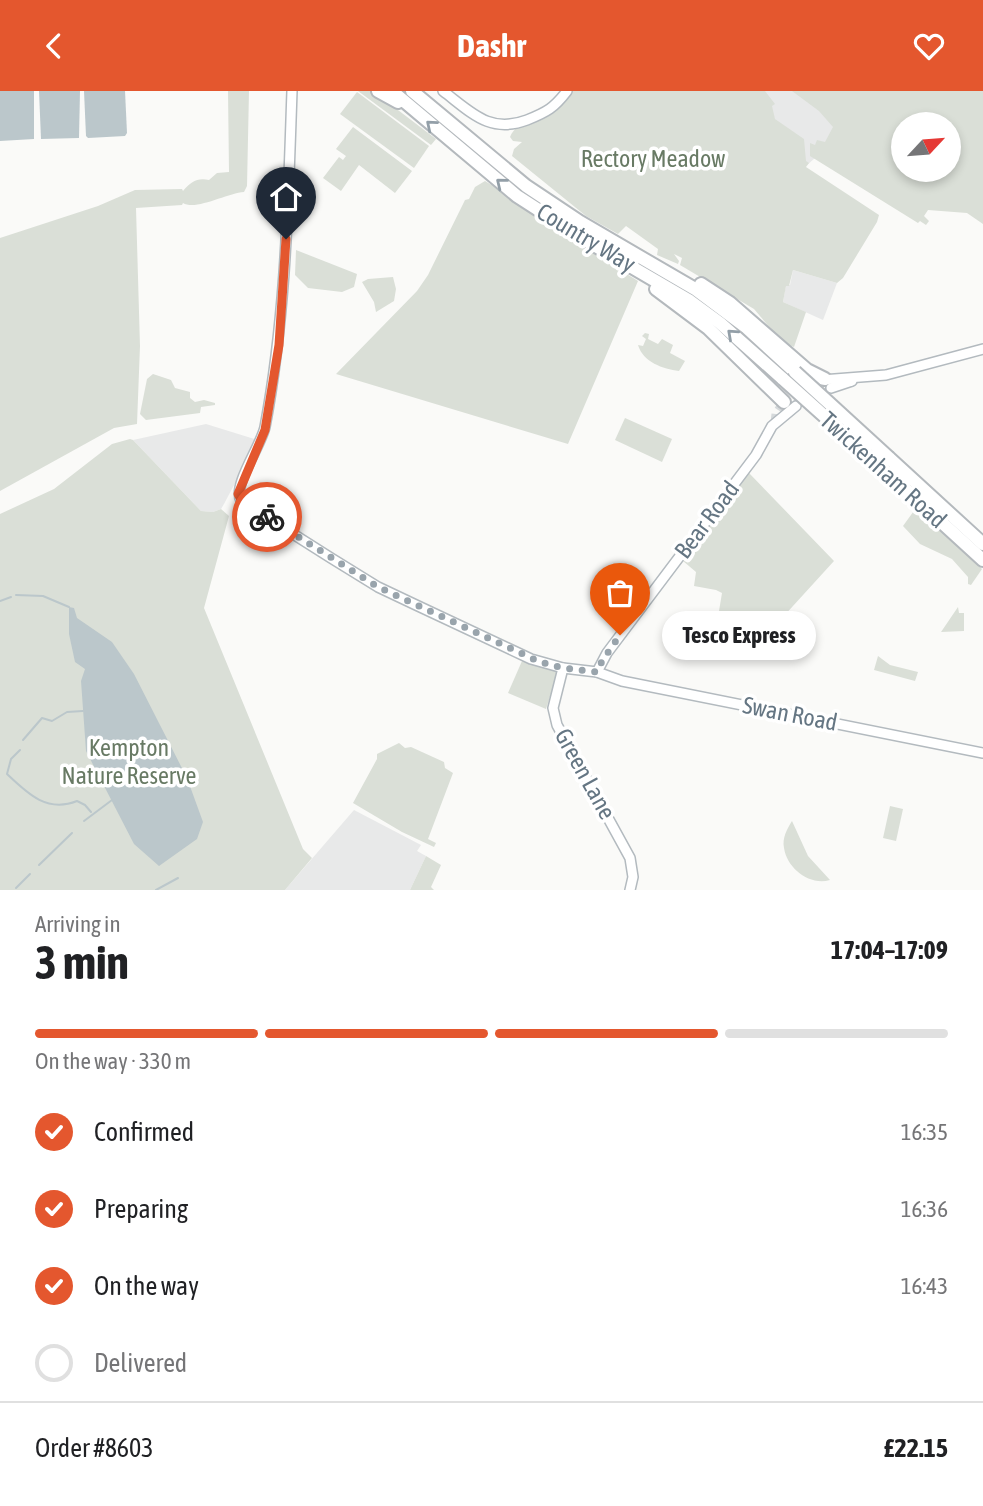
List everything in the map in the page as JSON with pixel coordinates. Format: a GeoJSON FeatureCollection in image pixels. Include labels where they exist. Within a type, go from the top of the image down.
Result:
{"type":"FeatureCollection","features":[{"type":"Feature","properties":{"kind":"highway"},"geometry":{"type":"LineString","coordinates":[[378,91],[411,108]]}},
{"type":"Feature","properties":{"kind":"highway","name":"Country Way"},"geometry":{"type":"LineString","coordinates":[[392,91],[517,196],[582,238],[690,301],[720,323],[783,379]]}},
{"type":"Feature","properties":{"kind":"highway","name":"Country Way"},"geometry":{"type":"LineString","coordinates":[[412,91],[526,186],[695,289],[747,328],[885,462]]}},
{"type":"Feature","properties":{"kind":"highway"},"geometry":{"type":"LineString","coordinates":[[425,91],[476,145]]}},
{"type":"Feature","properties":{"kind":"highway"},"geometry":{"type":"LineString","coordinates":[[582,238],[708,328],[790,402]]}},
{"type":"Feature","properties":{"kind":"highway"},"geometry":{"type":"LineString","coordinates":[[610,239],[684,274],[730,303],[825,383]]}},
{"type":"Feature","properties":{"kind":"highway","name":"Twickenham Road"},"geometry":{"type":"LineString","coordinates":[[783,379],[983,544]]}},
{"type":"Feature","properties":{"kind":"highway","name":"Twickenham Road"},"geometry":{"type":"LineString","coordinates":[[885,462],[983,561]]}},
{"type":"Feature","properties":{"kind":"street","name":"Swan Road"},"geometry":{"type":"LineString","coordinates":[[292,91],[289,200],[279,345],[265,430],[238,490],[243,503],[378,587],[531,659],[563,668],[597,672],[622,681],[983,753]]}},
{"type":"Feature","properties":{"kind":"street"},"geometry":{"type":"LineString","coordinates":[[443,91],[484,119],[507,126],[553,108],[567,91]]}},
{"type":"Feature","properties":{"kind":"street"},"geometry":{"type":"LineString","coordinates":[[825,383],[904,371],[983,349]]}},
{"type":"Feature","properties":{"kind":"street","name":"Bear Road"},"geometry":{"type":"LineString","coordinates":[[597,672],[607,653],[756,455],[790,402]]}},
{"type":"Feature","properties":{"kind":"street","name":"Green Lane"},"geometry":{"type":"LineString","coordinates":[[563,668],[553,708],[557,725],[630,858],[634,877],[630,890]]}},
{"type":"Feature","properties":{"kind":"shaded area"},"geometry":{"type":"Polygon","coordinates":[[[0,91],[34,91],[34,139],[0,141],[0,91]]]}},
{"type":"Feature","properties":{"kind":"shaded area"},"geometry":{"type":"Polygon","coordinates":[[[39,91],[80,91],[79,138],[41,139],[39,91]]]}},
{"type":"Feature","properties":{"kind":"shaded area"},"geometry":{"type":"Polygon","coordinates":[[[84,91],[125,91],[125,136],[86,136],[84,91]]]}},
{"type":"Feature","properties":{"kind":"shaded area"},"geometry":{"type":"Polygon","coordinates":[[[732,91],[805,91],[836,113],[833,142],[788,182],[732,91]]]}},
{"type":"Feature","properties":{"kind":"shaded area"},"geometry":{"type":"Polygon","coordinates":[[[793,270],[837,283],[823,320],[783,302],[786,285],[790,285],[793,270]]]}},
{"type":"Feature","properties":{"kind":"shaded area"},"geometry":{"type":"Polygon","coordinates":[[[206,424],[258,440],[221,509],[213,512],[201,511],[133,440],[206,424]]]}},
{"type":"Feature","properties":{"kind":"shaded area"},"geometry":{"type":"Polygon","coordinates":[[[69,607],[74,608],[77,618],[112,642],[134,674],[187,778],[203,822],[197,839],[159,866],[134,844],[86,751],[81,681],[85,669],[75,662],[69,634],[69,607]]]}},
{"type":"Feature","properties":{"kind":"shaded area"},"geometry":{"type":"Polygon","coordinates":[[[354,810],[421,845],[417,851],[426,856],[410,890],[285,890],[354,810]]]}},
{"type":"Feature","properties":{"kind":"green space"},"geometry":{"type":"Polygon","coordinates":[[[228,91],[249,91],[247,186],[244,192],[196,205],[183,203],[136,208],[140,346],[137,424],[114,428],[0,491],[0,238],[98,206],[135,190],[183,191],[195,181],[209,180],[217,173],[229,172],[228,91]]]}},
{"type":"Feature","properties":{"kind":"green space"},"geometry":{"type":"Polygon","coordinates":[[[358,91],[373,91],[436,139],[431,145],[358,91]]]}},
{"type":"Feature","properties":{"kind":"green space","name":"Rectory Meadow"},"geometry":{"type":"Polygon","coordinates":[[[572,91],[765,91],[775,104],[772,106],[775,119],[804,139],[806,161],[809,163],[806,167],[879,215],[843,278],[837,283],[793,270],[783,302],[806,312],[794,347],[782,342],[754,309],[680,265],[682,258],[674,254],[678,264],[657,255],[658,249],[626,226],[618,234],[586,216],[512,156],[514,149],[522,142],[513,141],[510,137],[513,131],[522,124],[552,114],[572,91]]]}},
{"type":"Feature","properties":{"kind":"green space"},"geometry":{"type":"Polygon","coordinates":[[[792,91],[983,91],[983,224],[967,213],[928,210],[924,216],[929,221],[926,225],[920,221],[918,223],[810,156],[810,143],[815,145],[817,140],[825,142],[833,127],[819,111],[792,91]]]}},
{"type":"Feature","properties":{"kind":"green space"},"geometry":{"type":"Polygon","coordinates":[[[357,92],[429,146],[414,168],[340,114],[357,92]]]}},
{"type":"Feature","properties":{"kind":"green space"},"geometry":{"type":"Polygon","coordinates":[[[353,127],[412,171],[395,193],[359,165],[341,191],[323,178],[339,157],[343,160],[346,156],[336,149],[353,127]]]}},
{"type":"Feature","properties":{"kind":"green space"},"geometry":{"type":"Polygon","coordinates":[[[485,181],[556,230],[638,281],[568,444],[336,374],[417,291],[428,275],[465,200],[469,199],[475,187],[485,181]]]}},
{"type":"Feature","properties":{"kind":"green space"},"geometry":{"type":"Polygon","coordinates":[[[296,250],[357,274],[354,287],[342,292],[308,288],[295,275],[296,250]]]}},
{"type":"Feature","properties":{"kind":"green space"},"geometry":{"type":"Polygon","coordinates":[[[393,277],[396,289],[394,301],[376,312],[374,302],[362,282],[393,277]]]}},
{"type":"Feature","properties":{"kind":"green space"},"geometry":{"type":"Polygon","coordinates":[[[649,334],[648,339],[658,344],[662,339],[673,345],[670,353],[685,361],[679,371],[660,366],[644,356],[638,345],[643,346],[646,339],[642,336],[649,334]]]}},
{"type":"Feature","properties":{"kind":"green space"},"geometry":{"type":"Polygon","coordinates":[[[153,374],[171,380],[175,388],[190,392],[190,398],[195,402],[204,400],[215,405],[201,407],[200,413],[146,420],[140,414],[147,379],[153,374]]]}},
{"type":"Feature","properties":{"kind":"green space"},"geometry":{"type":"Polygon","coordinates":[[[625,418],[672,439],[662,462],[615,440],[625,418]]]}},
{"type":"Feature","properties":{"kind":"green space","name":"Kempton Nature Reserve"},"geometry":{"type":"Polygon","coordinates":[[[130,439],[201,511],[213,512],[221,509],[229,516],[204,608],[303,849],[312,858],[285,890],[0,890],[0,514],[54,489],[112,444],[130,439]]]}},
{"type":"Feature","properties":{"kind":"green space"},"geometry":{"type":"Polygon","coordinates":[[[749,473],[834,561],[761,641],[719,611],[722,593],[694,586],[696,572],[683,561],[749,473]]]}},
{"type":"Feature","properties":{"kind":"green space"},"geometry":{"type":"Polygon","coordinates":[[[916,508],[982,569],[971,585],[968,584],[968,577],[952,559],[920,544],[903,526],[916,508]]]}},
{"type":"Feature","properties":{"kind":"green space"},"geometry":{"type":"Polygon","coordinates":[[[958,607],[959,613],[964,613],[964,631],[941,632],[958,607]]]}},
{"type":"Feature","properties":{"kind":"green space"},"geometry":{"type":"Polygon","coordinates":[[[878,656],[890,665],[918,672],[915,681],[874,670],[878,656]]]}},
{"type":"Feature","properties":{"kind":"green space"},"geometry":{"type":"Polygon","coordinates":[[[522,661],[558,672],[546,709],[508,693],[522,661]]]}},
{"type":"Feature","properties":{"kind":"green space"},"geometry":{"type":"Polygon","coordinates":[[[399,743],[405,748],[411,747],[444,762],[445,768],[453,773],[428,839],[436,843],[434,847],[353,803],[377,759],[377,754],[399,743]]]}},
{"type":"Feature","properties":{"kind":"green space"},"geometry":{"type":"Polygon","coordinates":[[[890,806],[903,809],[896,841],[883,838],[890,806]]]}},
{"type":"Feature","properties":{"kind":"green space"},"geometry":{"type":"Polygon","coordinates":[[[792,821],[808,856],[830,880],[807,878],[790,862],[784,841],[792,821]]]}},
{"type":"Feature","properties":{"kind":"green space"},"geometry":{"type":"Polygon","coordinates":[[[426,856],[441,865],[431,887],[434,890],[410,890],[426,856]]]}},
{"type":"Feature","properties":{"kind":"waterway"},"geometry":{"type":"LineString","coordinates":[[16,595],[43,596],[69,607]]}},
{"type":"Feature","properties":{"kind":"waterway"},"geometry":{"type":"LineString","coordinates":[[0,601],[11,597]]}},
{"type":"Feature","properties":{"kind":"waterway"},"geometry":{"type":"LineString","coordinates":[[23,740],[42,718],[52,721],[67,712],[83,711]]}},
{"type":"Feature","properties":{"kind":"waterway"},"geometry":{"type":"LineString","coordinates":[[20,750],[11,759],[7,774],[23,788],[47,803],[56,805],[77,801],[91,812]]}},
{"type":"Feature","properties":{"kind":"waterway"},"geometry":{"type":"LineString","coordinates":[[84,821],[112,800]]}},
{"type":"Feature","properties":{"kind":"waterway"},"geometry":{"type":"LineString","coordinates":[[39,865],[72,833]]}},
{"type":"Feature","properties":{"kind":"waterway"},"geometry":{"type":"LineString","coordinates":[[16,888],[30,874]]}},
{"type":"Feature","properties":{"kind":"waterway"},"geometry":{"type":"LineString","coordinates":[[156,890],[178,878]]}},
{"type":"Feature","properties":{"kind":"tunnel"},"geometry":{"type":"LineString","coordinates":[[775,423],[776,414],[784,402]]}},
{"type":"Feature","properties":{"kind":"way so far"},"geometry":{"type":"LineString","coordinates":[[267,517],[378,587],[531,659],[563,668],[597,672],[620,635]]}},
{"type":"Feature","properties":{"kind":"place","name":"Tesco Express"},"geometry":{"type":"Point","coordinates":[620,635]}},
{"type":"Feature","properties":{"kind":"route"},"geometry":{"type":"LineString","coordinates":[[267,517],[243,503],[238,490],[265,430],[279,345],[286,239]]}}]}
